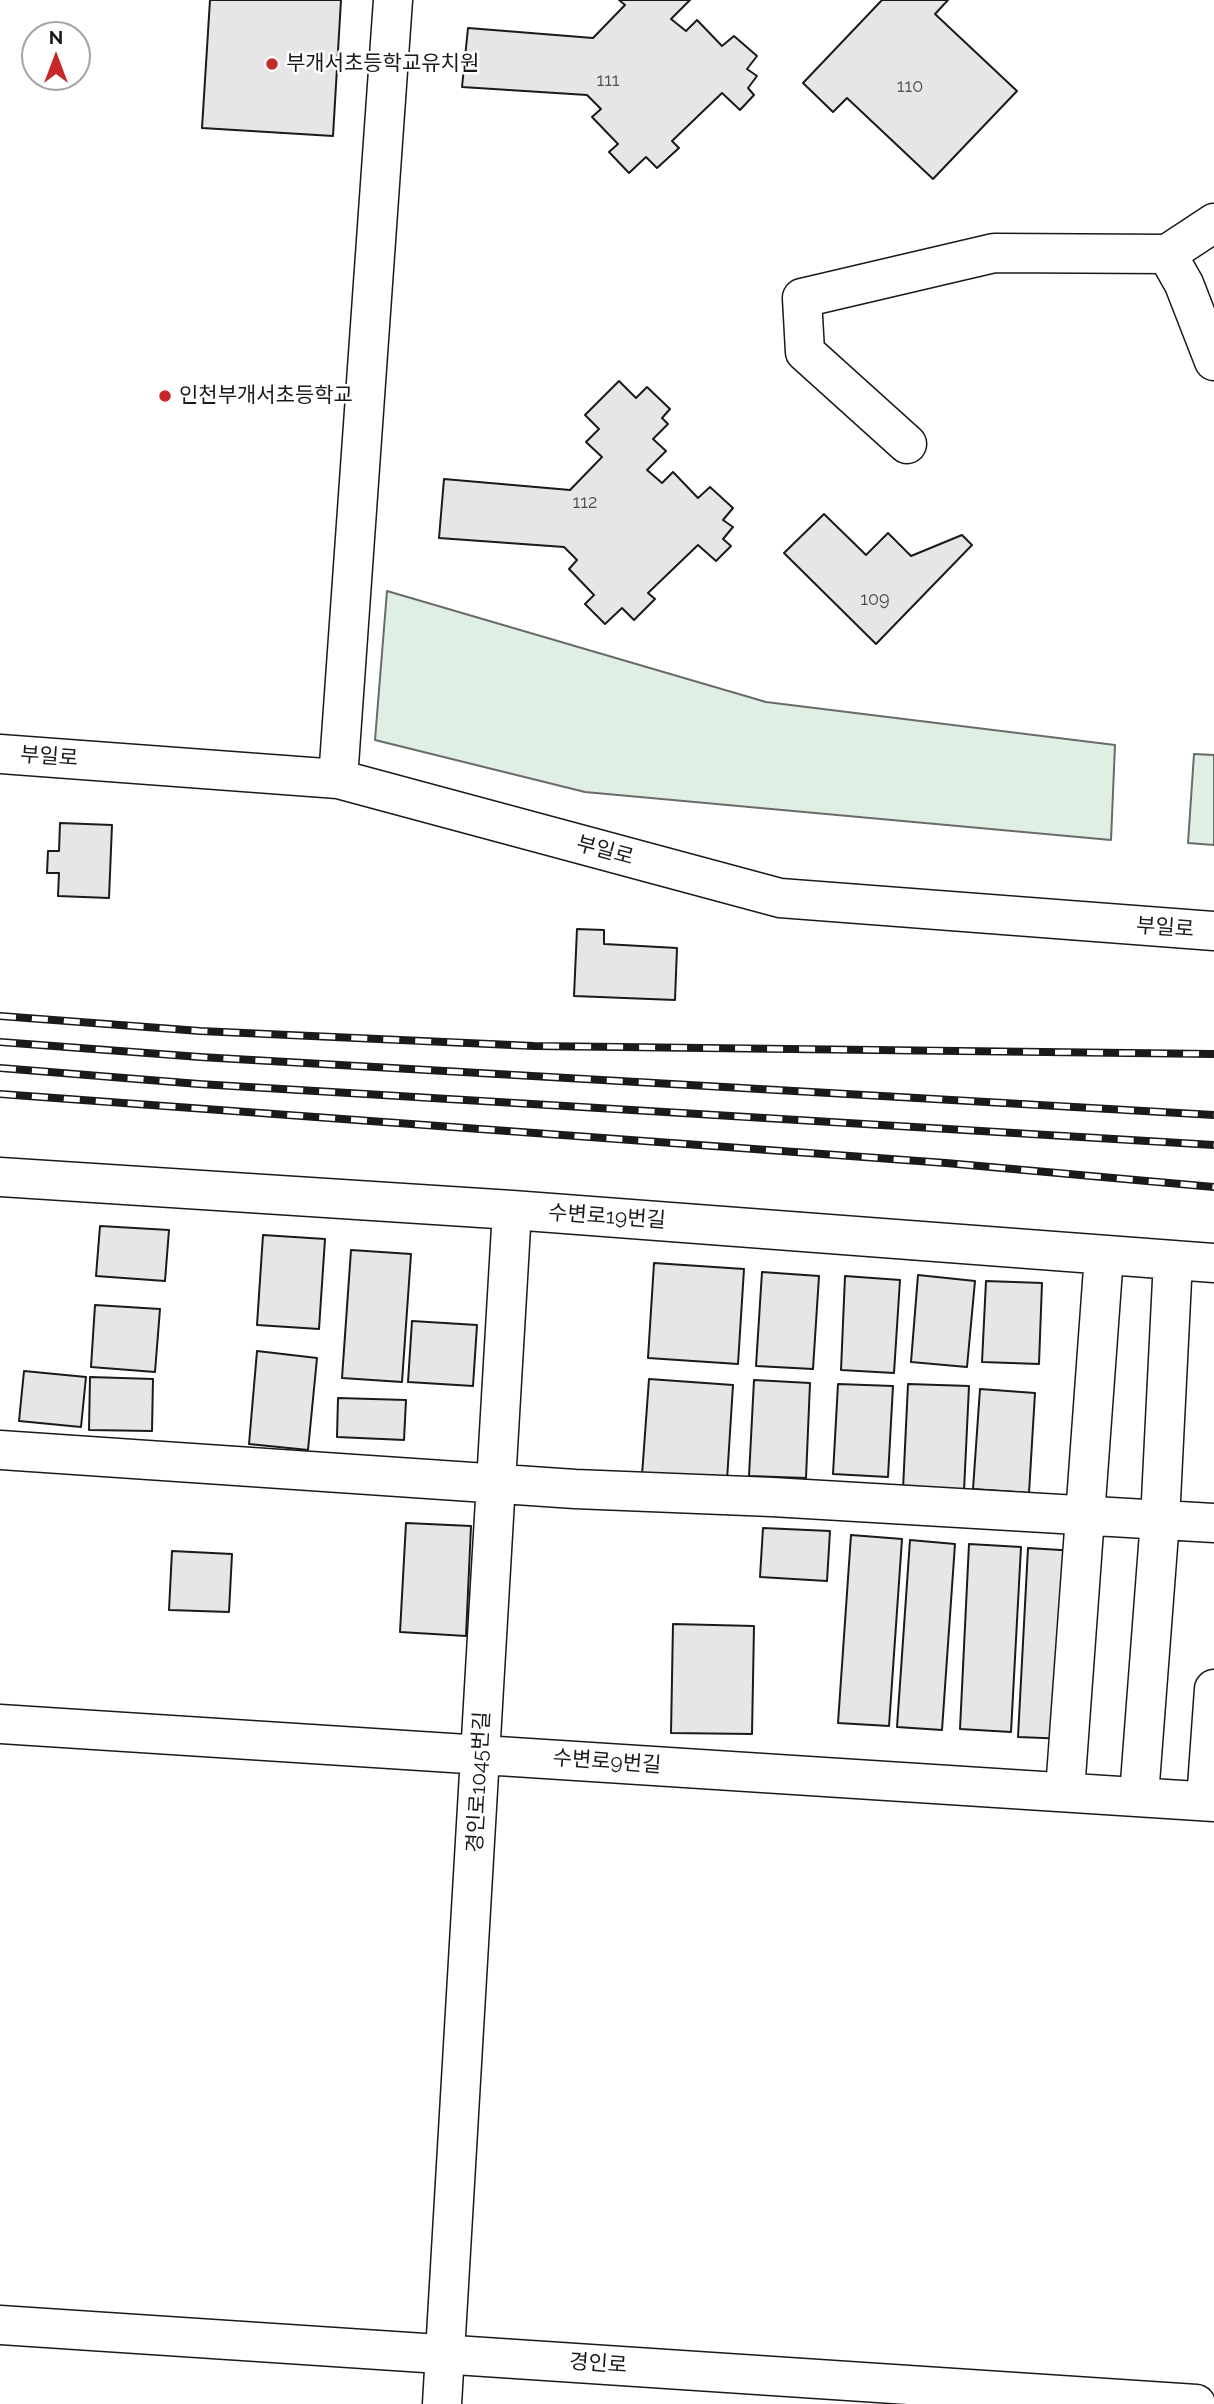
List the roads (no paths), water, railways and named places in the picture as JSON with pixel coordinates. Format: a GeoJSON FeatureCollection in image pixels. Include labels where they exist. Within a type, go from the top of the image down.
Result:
{"type":"FeatureCollection","features":[{"type":"Feature","properties":{"kind":"street"},"geometry":{"type":"LineString","coordinates":[[338,779],[393,0]]}},
{"type":"Feature","properties":{"kind":"street"},"geometry":{"type":"LineString","coordinates":[[907,444],[805,352],[802,298],[994,253],[1167,254],[1214,223]]}},
{"type":"Feature","properties":{"kind":"street"},"geometry":{"type":"LineString","coordinates":[[1167,254],[1184,284],[1214,362]]}},
{"type":"Feature","properties":{"kind":"street","name":"부일로"},"geometry":{"type":"LineString","coordinates":[[0,754],[338,779],[780,898],[1214,931]]}},
{"type":"Feature","properties":{"kind":"street","name":"수변로19번길"},"geometry":{"type":"LineString","coordinates":[[0,1177],[512,1210],[1214,1263]]}},
{"type":"Feature","properties":{"kind":"street","name":"경인로1045번길"},"geometry":{"type":"LineString","coordinates":[[442,2404],[512,1210]]}},
{"type":"Feature","properties":{"kind":"street"},"geometry":{"type":"LineString","coordinates":[[1065,1791],[1104,1255]]}},
{"type":"Feature","properties":{"kind":"street"},"geometry":{"type":"LineString","coordinates":[[1139,1796],[1160,1520],[1173,1260]]}},
{"type":"Feature","properties":{"kind":"street"},"geometry":{"type":"LineString","coordinates":[[0,1450],[496,1483],[1214,1523]]}},
{"type":"Feature","properties":{"kind":"street"},"geometry":{"type":"LineString","coordinates":[[1210,1801],[1214,1689]]}},
{"type":"Feature","properties":{"kind":"street","name":"수변로9번길"},"geometry":{"type":"LineString","coordinates":[[0,1724],[1210,1801]]}},
{"type":"Feature","properties":{"kind":"street","name":"경인로"},"geometry":{"type":"LineString","coordinates":[[0,2325],[1196,2404]]}},
{"type":"Feature","properties":{"kind":"railway"},"geometry":{"type":"LineString","coordinates":[[0,1016],[200,1031],[534,1046],[1214,1054]]}},
{"type":"Feature","properties":{"kind":"railway"},"geometry":{"type":"LineString","coordinates":[[0,1042],[200,1057],[1214,1115]]}},
{"type":"Feature","properties":{"kind":"railway"},"geometry":{"type":"LineString","coordinates":[[0,1068],[199,1084],[1214,1145]]}},
{"type":"Feature","properties":{"kind":"railway"},"geometry":{"type":"LineString","coordinates":[[0,1094],[946,1163],[1214,1187]]}},
{"type":"Feature","properties":{"kind":"place","name":"부개서초등학교유치원"},"geometry":{"type":"Point","coordinates":[272,64]}},
{"type":"Feature","properties":{"kind":"place","name":"인천부개서초등학교"},"geometry":{"type":"Point","coordinates":[165,396]}}]}
